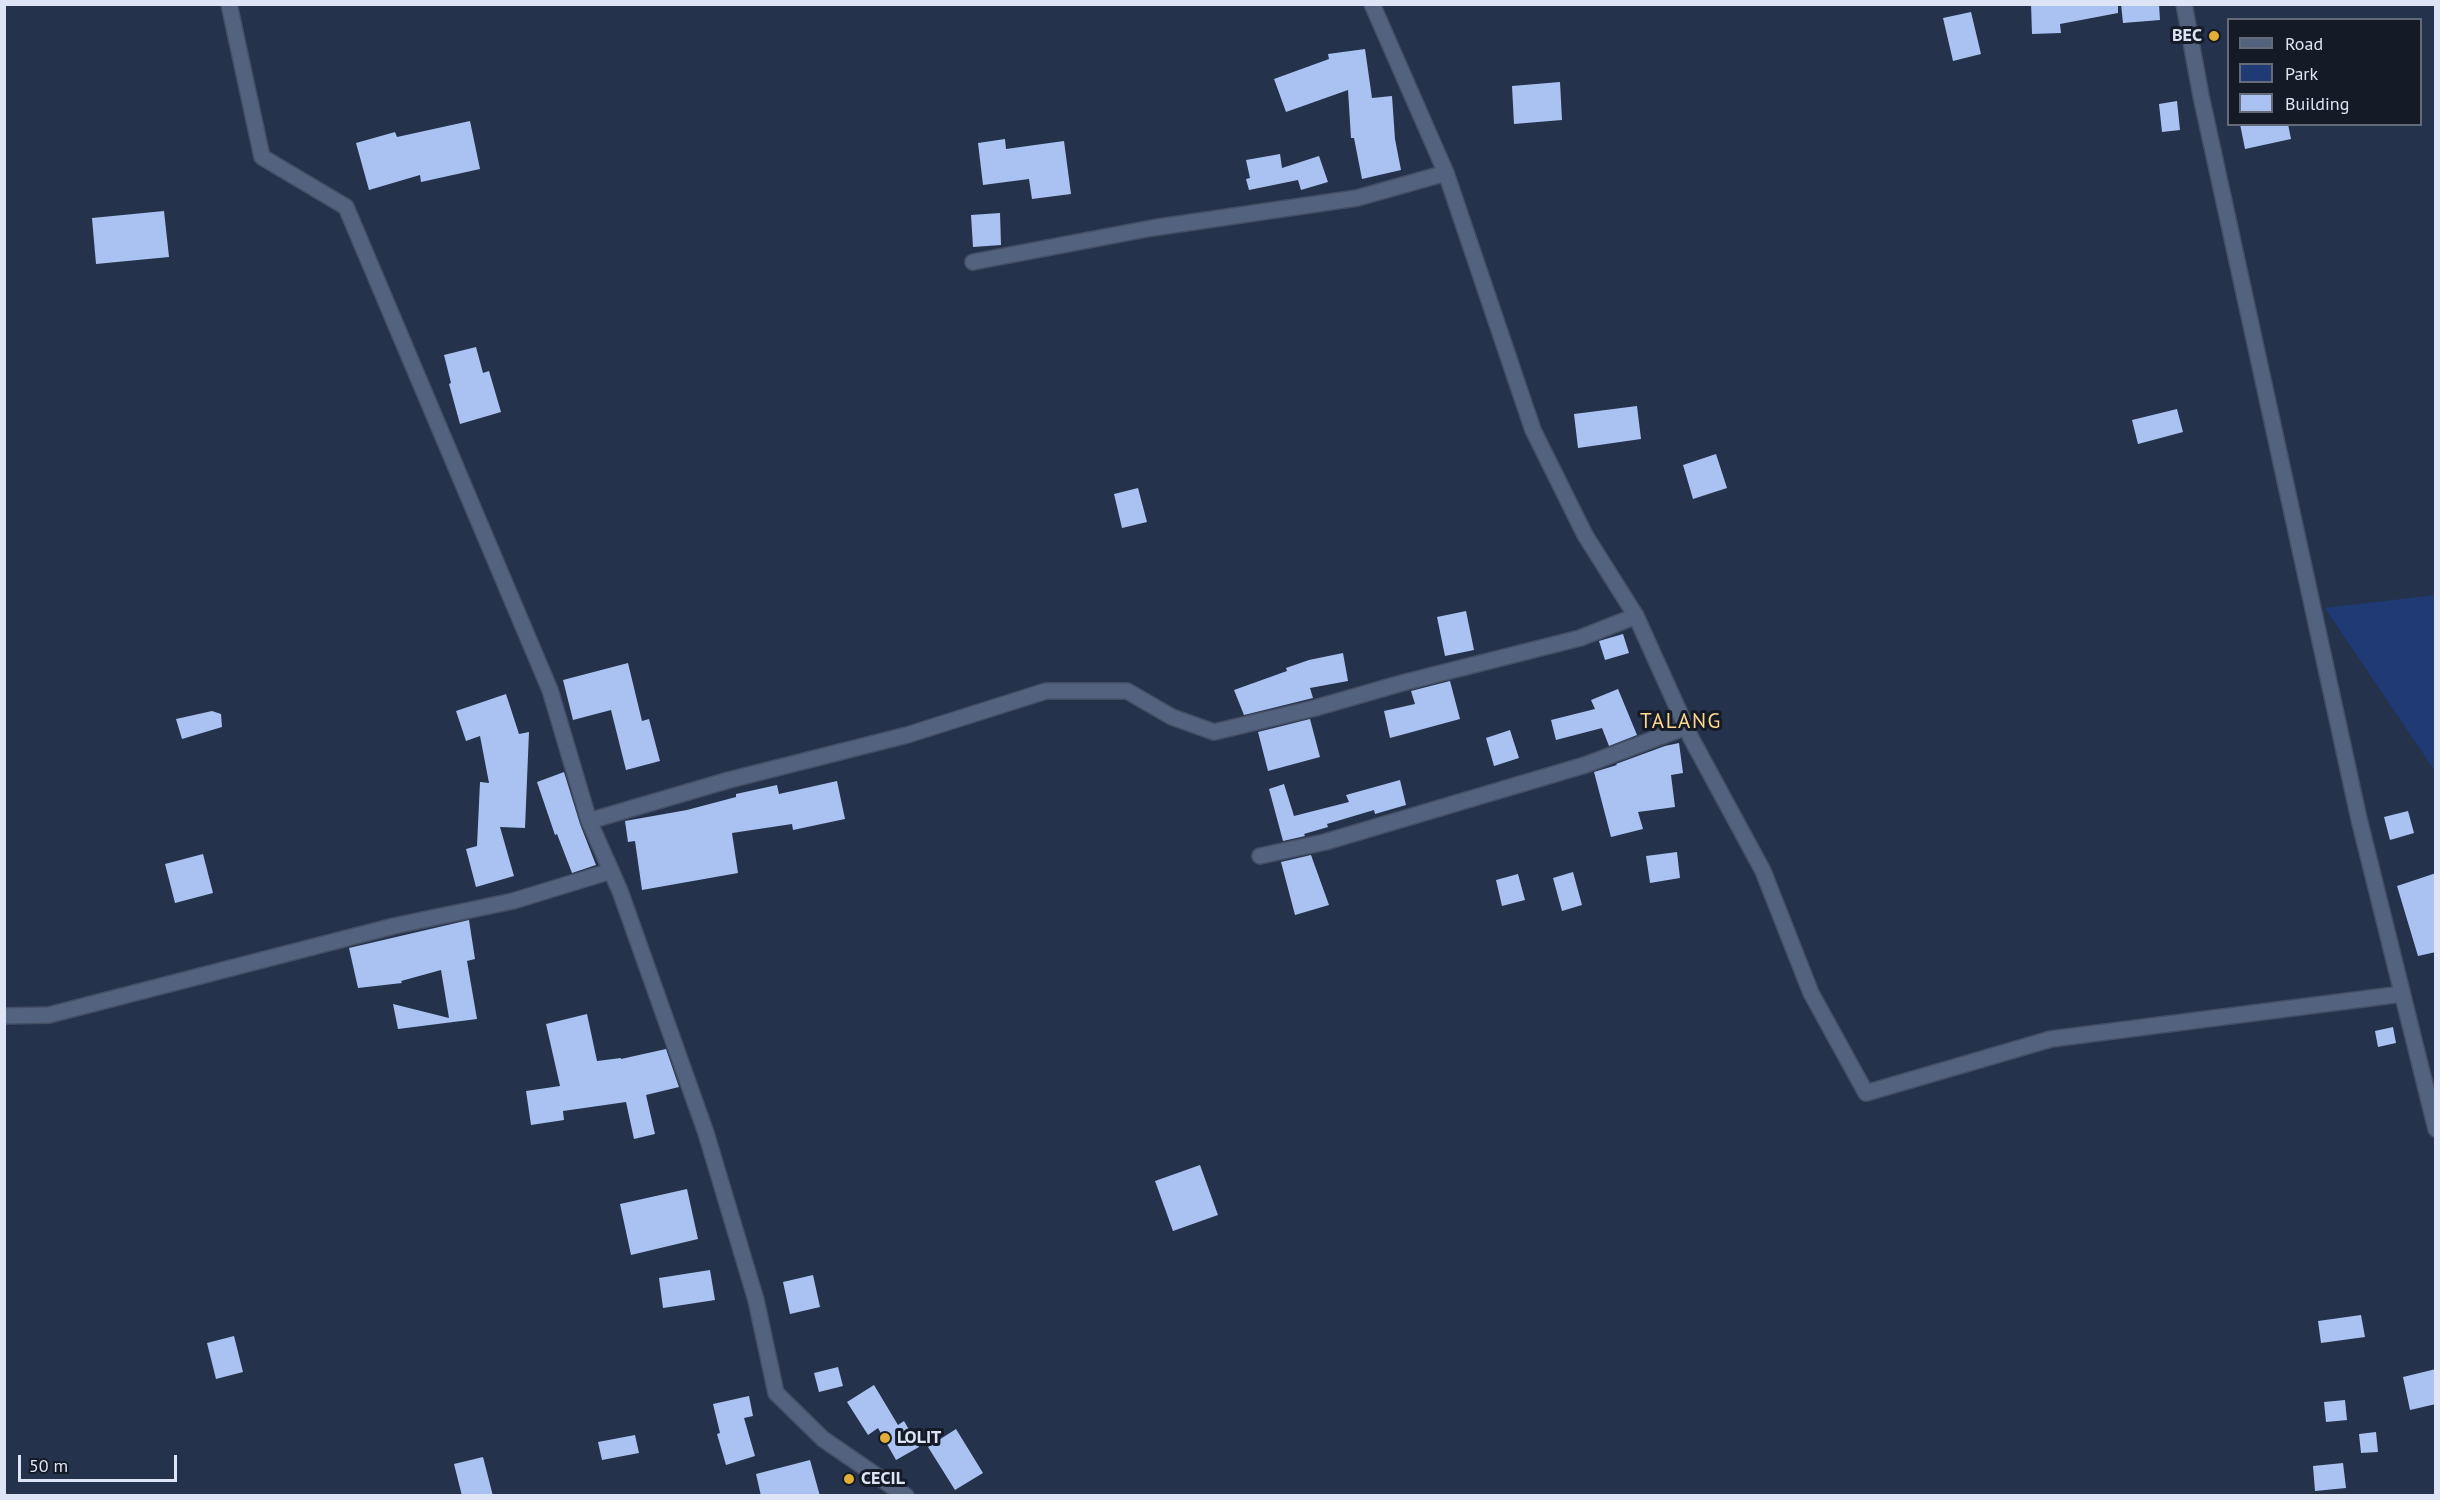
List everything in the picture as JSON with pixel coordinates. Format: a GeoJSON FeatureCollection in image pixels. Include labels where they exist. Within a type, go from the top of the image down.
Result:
{"type":"FeatureCollection","features":[{"type":"Feature","properties":{"kind":"street"},"geometry":{"type":"LineString","coordinates":[[229,4],[262,157],[346,207],[550,690],[589,821],[611,871],[706,1133],[756,1300],[776,1394],[823,1439],[906,1496]]}},
{"type":"Feature","properties":{"kind":"street"},"geometry":{"type":"LineString","coordinates":[[1372,4],[1446,173],[1533,430],[1585,535],[1636,616],[1686,727],[1763,871],[1810,993],[1866,1093],[2051,1039],[2402,994]]}},
{"type":"Feature","properties":{"kind":"street"},"geometry":{"type":"LineString","coordinates":[[2184,4],[2204,108],[2359,819],[2436,1129]]}},
{"type":"Feature","properties":{"kind":"street"},"geometry":{"type":"LineString","coordinates":[[973,262],[1152,228],[1357,198],[1446,173]]}},
{"type":"Feature","properties":{"kind":"street"},"geometry":{"type":"LineString","coordinates":[[589,821],[729,780],[908,735],[1046,691],[1127,691],[1172,717],[1214,732],[1315,708],[1402,683],[1580,638],[1636,616]]}},
{"type":"Feature","properties":{"kind":"street"},"geometry":{"type":"LineString","coordinates":[[1260,856],[1325,842],[1563,772],[1686,727]]}},
{"type":"Feature","properties":{"kind":"street"},"geometry":{"type":"LineString","coordinates":[[4,1016],[49,1015],[394,926],[513,901],[611,871]]}},
{"type":"Feature","properties":{"kind":"green space"},"geometry":{"type":"Polygon","coordinates":[[[2436,595],[2435,771],[2325,608],[2436,595]]]}},
{"type":"Feature","properties":{"kind":"building"},"geometry":{"type":"Polygon","coordinates":[[[2031,4],[2118,4],[2118,13],[2060,24],[2061,33],[2032,34],[2031,4]]]}},
{"type":"Feature","properties":{"kind":"building"},"geometry":{"type":"Polygon","coordinates":[[[2121,4],[2159,4],[2160,20],[2123,23],[2121,4]]]}},
{"type":"Feature","properties":{"kind":"building"},"geometry":{"type":"Polygon","coordinates":[[[1971,12],[1981,54],[1953,61],[1943,18],[1971,12]]]}},
{"type":"Feature","properties":{"kind":"building"},"geometry":{"type":"Polygon","coordinates":[[[1365,49],[1372,98],[1392,96],[1395,139],[1401,170],[1362,179],[1354,138],[1351,138],[1348,90],[1286,112],[1274,79],[1329,59],[1328,54],[1365,49]]]}},
{"type":"Feature","properties":{"kind":"building"},"geometry":{"type":"Polygon","coordinates":[[[1560,82],[1562,120],[1514,124],[1512,86],[1560,82]]]}},
{"type":"Feature","properties":{"kind":"building"},"geometry":{"type":"Polygon","coordinates":[[[2177,101],[2180,130],[2162,132],[2159,104],[2177,101]]]}},
{"type":"Feature","properties":{"kind":"building"},"geometry":{"type":"Polygon","coordinates":[[[470,121],[480,169],[421,182],[420,175],[369,190],[356,143],[395,132],[397,137],[470,121]]]}},
{"type":"Feature","properties":{"kind":"building"},"geometry":{"type":"Polygon","coordinates":[[[2240,126],[2288,126],[2291,139],[2245,149],[2240,126]]]}},
{"type":"Feature","properties":{"kind":"building"},"geometry":{"type":"Polygon","coordinates":[[[1005,139],[1006,149],[1064,141],[1071,194],[1032,199],[1029,179],[983,185],[978,143],[1005,139]]]}},
{"type":"Feature","properties":{"kind":"building"},"geometry":{"type":"Polygon","coordinates":[[[1280,154],[1282,168],[1319,156],[1328,182],[1301,190],[1298,180],[1249,190],[1246,179],[1250,178],[1246,160],[1280,154]]]}},
{"type":"Feature","properties":{"kind":"building"},"geometry":{"type":"Polygon","coordinates":[[[164,211],[169,257],[96,264],[92,218],[164,211]]]}},
{"type":"Feature","properties":{"kind":"building"},"geometry":{"type":"Polygon","coordinates":[[[1000,213],[1001,245],[973,247],[971,215],[1000,213]]]}},
{"type":"Feature","properties":{"kind":"building"},"geometry":{"type":"Polygon","coordinates":[[[476,347],[483,373],[489,371],[501,412],[460,424],[444,355],[476,347]]]}},
{"type":"Feature","properties":{"kind":"building"},"geometry":{"type":"Polygon","coordinates":[[[1637,406],[1641,439],[1578,448],[1574,414],[1637,406]]]}},
{"type":"Feature","properties":{"kind":"building"},"geometry":{"type":"Polygon","coordinates":[[[2177,409],[2183,432],[2138,444],[2132,420],[2177,409]]]}},
{"type":"Feature","properties":{"kind":"building"},"geometry":{"type":"Polygon","coordinates":[[[1716,454],[1727,488],[1693,499],[1683,465],[1716,454]]]}},
{"type":"Feature","properties":{"kind":"building"},"geometry":{"type":"Polygon","coordinates":[[[1138,488],[1147,522],[1122,528],[1114,494],[1138,488]]]}},
{"type":"Feature","properties":{"kind":"building"},"geometry":{"type":"Polygon","coordinates":[[[1466,611],[1474,650],[1445,656],[1437,617],[1466,611]]]}},
{"type":"Feature","properties":{"kind":"building"},"geometry":{"type":"Polygon","coordinates":[[[1623,634],[1629,653],[1605,660],[1599,641],[1623,634]]]}},
{"type":"Feature","properties":{"kind":"building"},"geometry":{"type":"Polygon","coordinates":[[[1343,653],[1348,681],[1310,688],[1313,698],[1244,715],[1234,690],[1287,671],[1286,668],[1309,660],[1343,653]]]}},
{"type":"Feature","properties":{"kind":"building"},"geometry":{"type":"Polygon","coordinates":[[[628,663],[642,721],[649,719],[660,761],[626,770],[611,710],[573,720],[563,680],[628,663]]]}},
{"type":"Feature","properties":{"kind":"building"},"geometry":{"type":"Polygon","coordinates":[[[1450,681],[1460,719],[1390,738],[1384,711],[1415,704],[1411,691],[1450,681]]]}},
{"type":"Feature","properties":{"kind":"building"},"geometry":{"type":"Polygon","coordinates":[[[1618,689],[1637,735],[1609,746],[1602,728],[1556,740],[1551,720],[1595,709],[1591,700],[1618,689]]]}},
{"type":"Feature","properties":{"kind":"building"},"geometry":{"type":"Polygon","coordinates":[[[506,694],[519,734],[529,732],[525,828],[500,827],[514,876],[476,887],[466,849],[477,846],[480,782],[489,783],[480,736],[466,741],[456,711],[506,694]]]}},
{"type":"Feature","properties":{"kind":"building"},"geometry":{"type":"Polygon","coordinates":[[[212,711],[221,714],[222,727],[182,739],[176,719],[212,711]]]}},
{"type":"Feature","properties":{"kind":"building"},"geometry":{"type":"Polygon","coordinates":[[[1310,719],[1320,757],[1268,771],[1258,732],[1310,719]]]}},
{"type":"Feature","properties":{"kind":"building"},"geometry":{"type":"Polygon","coordinates":[[[1510,730],[1519,758],[1494,766],[1486,738],[1510,730]]]}},
{"type":"Feature","properties":{"kind":"building"},"geometry":{"type":"Polygon","coordinates":[[[1679,743],[1683,773],[1671,775],[1675,807],[1638,812],[1643,829],[1611,837],[1594,772],[1679,743]]]}},
{"type":"Feature","properties":{"kind":"building"},"geometry":{"type":"Polygon","coordinates":[[[564,772],[596,865],[572,873],[557,834],[555,835],[537,782],[564,772]]]}},
{"type":"Feature","properties":{"kind":"building"},"geometry":{"type":"Polygon","coordinates":[[[1400,780],[1406,805],[1375,814],[1374,810],[1327,824],[1328,827],[1304,834],[1305,836],[1283,841],[1269,789],[1284,784],[1294,816],[1349,802],[1346,795],[1400,780]]]}},
{"type":"Feature","properties":{"kind":"building"},"geometry":{"type":"Polygon","coordinates":[[[837,781],[845,819],[793,830],[792,824],[732,833],[738,873],[642,890],[635,841],[628,842],[625,821],[687,810],[736,797],[736,794],[777,785],[779,794],[837,781]]]}},
{"type":"Feature","properties":{"kind":"building"},"geometry":{"type":"Polygon","coordinates":[[[2408,811],[2414,833],[2390,840],[2384,817],[2408,811]]]}},
{"type":"Feature","properties":{"kind":"building"},"geometry":{"type":"Polygon","coordinates":[[[1677,852],[1680,878],[1650,883],[1646,856],[1677,852]]]}},
{"type":"Feature","properties":{"kind":"building"},"geometry":{"type":"Polygon","coordinates":[[[203,854],[213,893],[175,903],[165,864],[203,854]]]}},
{"type":"Feature","properties":{"kind":"building"},"geometry":{"type":"Polygon","coordinates":[[[1311,855],[1329,905],[1295,915],[1281,862],[1311,855]]]}},
{"type":"Feature","properties":{"kind":"building"},"geometry":{"type":"Polygon","coordinates":[[[1573,872],[1582,905],[1562,911],[1553,878],[1573,872]]]}},
{"type":"Feature","properties":{"kind":"building"},"geometry":{"type":"Polygon","coordinates":[[[2436,873],[2436,952],[2418,956],[2397,886],[2436,873]]]}},
{"type":"Feature","properties":{"kind":"building"},"geometry":{"type":"Polygon","coordinates":[[[1518,874],[1525,900],[1502,906],[1496,880],[1518,874]]]}},
{"type":"Feature","properties":{"kind":"building"},"geometry":{"type":"Polygon","coordinates":[[[469,920],[475,959],[467,961],[477,1019],[398,1029],[393,1004],[449,1018],[441,970],[401,981],[402,983],[358,988],[349,948],[469,920]]]}},
{"type":"Feature","properties":{"kind":"building"},"geometry":{"type":"Polygon","coordinates":[[[587,1014],[597,1061],[621,1059],[666,1049],[679,1087],[646,1095],[655,1134],[634,1139],[626,1102],[563,1111],[564,1120],[531,1125],[526,1091],[560,1086],[546,1024],[587,1014]]]}},
{"type":"Feature","properties":{"kind":"building"},"geometry":{"type":"Polygon","coordinates":[[[2393,1027],[2396,1043],[2378,1047],[2375,1031],[2393,1027]]]}},
{"type":"Feature","properties":{"kind":"building"},"geometry":{"type":"Polygon","coordinates":[[[1200,1165],[1218,1215],[1173,1231],[1155,1181],[1200,1165]]]}},
{"type":"Feature","properties":{"kind":"building"},"geometry":{"type":"Polygon","coordinates":[[[687,1189],[698,1239],[631,1255],[620,1204],[687,1189]]]}},
{"type":"Feature","properties":{"kind":"building"},"geometry":{"type":"Polygon","coordinates":[[[710,1270],[715,1300],[663,1308],[659,1278],[710,1270]]]}},
{"type":"Feature","properties":{"kind":"building"},"geometry":{"type":"Polygon","coordinates":[[[813,1275],[820,1307],[790,1314],[783,1282],[813,1275]]]}},
{"type":"Feature","properties":{"kind":"building"},"geometry":{"type":"Polygon","coordinates":[[[2361,1315],[2365,1337],[2321,1343],[2318,1321],[2361,1315]]]}},
{"type":"Feature","properties":{"kind":"building"},"geometry":{"type":"Polygon","coordinates":[[[234,1336],[243,1372],[216,1379],[207,1343],[234,1336]]]}},
{"type":"Feature","properties":{"kind":"building"},"geometry":{"type":"Polygon","coordinates":[[[838,1367],[843,1386],[819,1392],[814,1373],[838,1367]]]}},
{"type":"Feature","properties":{"kind":"building"},"geometry":{"type":"Polygon","coordinates":[[[2436,1369],[2436,1404],[2410,1410],[2403,1377],[2436,1369]]]}},
{"type":"Feature","properties":{"kind":"building"},"geometry":{"type":"Polygon","coordinates":[[[874,1385],[898,1425],[904,1421],[919,1447],[896,1460],[878,1428],[868,1435],[847,1402],[874,1385]]]}},
{"type":"Feature","properties":{"kind":"building"},"geometry":{"type":"Polygon","coordinates":[[[749,1396],[753,1416],[744,1418],[755,1456],[726,1465],[717,1434],[720,1433],[713,1404],[749,1396]]]}},
{"type":"Feature","properties":{"kind":"building"},"geometry":{"type":"Polygon","coordinates":[[[2345,1400],[2347,1420],[2326,1422],[2324,1402],[2345,1400]]]}},
{"type":"Feature","properties":{"kind":"building"},"geometry":{"type":"Polygon","coordinates":[[[956,1429],[983,1473],[955,1490],[928,1447],[956,1429]]]}},
{"type":"Feature","properties":{"kind":"building"},"geometry":{"type":"Polygon","coordinates":[[[2376,1432],[2378,1452],[2361,1453],[2359,1434],[2376,1432]]]}},
{"type":"Feature","properties":{"kind":"building"},"geometry":{"type":"Polygon","coordinates":[[[635,1435],[639,1453],[602,1460],[598,1442],[635,1435]]]}},
{"type":"Feature","properties":{"kind":"building"},"geometry":{"type":"Polygon","coordinates":[[[483,1457],[493,1496],[462,1496],[454,1464],[483,1457]]]}},
{"type":"Feature","properties":{"kind":"building"},"geometry":{"type":"Polygon","coordinates":[[[810,1460],[820,1496],[761,1496],[756,1474],[810,1460]]]}},
{"type":"Feature","properties":{"kind":"building"},"geometry":{"type":"Polygon","coordinates":[[[2343,1463],[2346,1488],[2315,1491],[2313,1466],[2343,1463]]]}},
{"type":"Feature","properties":{"kind":"place","name":"BEC"},"geometry":{"type":"Point","coordinates":[2214,36]}},
{"type":"Feature","properties":{"kind":"place","name":"LOLIT"},"geometry":{"type":"Point","coordinates":[885,1438]}},
{"type":"Feature","properties":{"kind":"place","name":"CECIL"},"geometry":{"type":"Point","coordinates":[849,1479]}},
{"type":"Feature","properties":{"kind":"district","name":"TALANG"},"geometry":{"type":"Point","coordinates":[1681,722]}}]}
